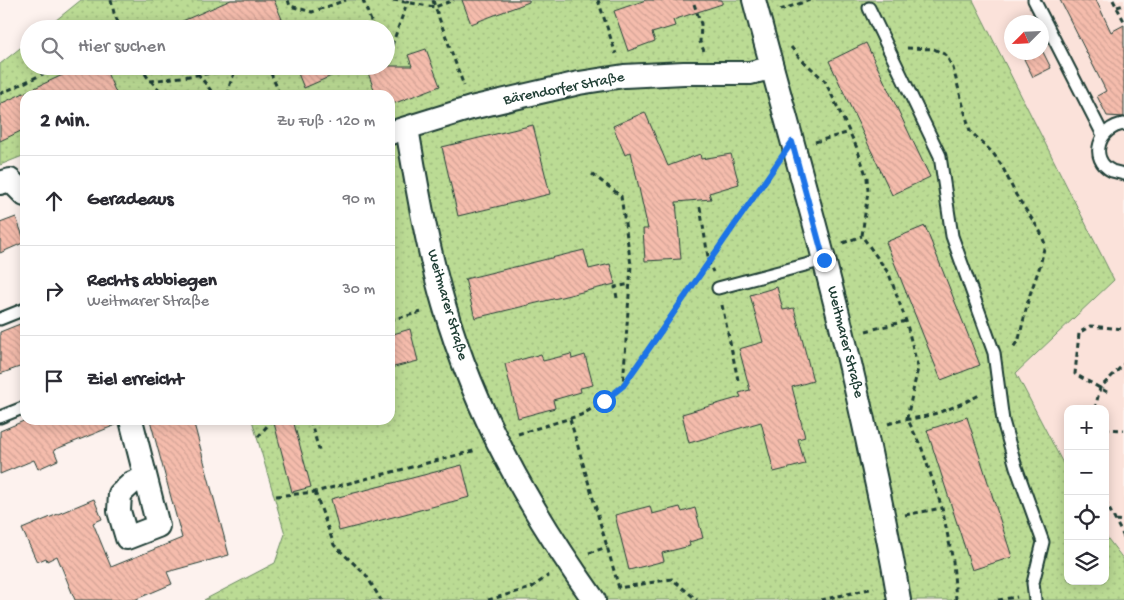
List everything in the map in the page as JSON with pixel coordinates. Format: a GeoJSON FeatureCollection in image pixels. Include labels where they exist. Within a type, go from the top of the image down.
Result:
{"type":"FeatureCollection","features":[{"type":"Feature","properties":{"kind":"street","name":"Weitmarer Straße"},"geometry":{"type":"LineString","coordinates":[[756,8],[844,336],[866,430],[898,592]]}},
{"type":"Feature","properties":{"kind":"street","name":"Bärendorfer Straße"},"geometry":{"type":"LineString","coordinates":[[398,130],[471,108],[579,83],[624,76],[684,73],[750,73],[772,68]]}},
{"type":"Feature","properties":{"kind":"street","name":"Weitmarer Straße"},"geometry":{"type":"LineString","coordinates":[[398,130],[423,217],[444,306],[469,378],[498,445],[531,505],[567,562],[594,600]]}},
{"type":"Feature","properties":{"kind":"street"},"geometry":{"type":"LineString","coordinates":[[132,425],[145,478]]}},
{"type":"Feature","properties":{"kind":"lane"},"geometry":{"type":"LineString","coordinates":[[1034,0],[1103,135]]}},
{"type":"Feature","properties":{"kind":"lane"},"geometry":{"type":"LineString","coordinates":[[868,8],[940,156],[952,236],[994,353],[1003,421],[1016,467],[1043,542],[1033,583],[1035,600]]}},
{"type":"Feature","properties":{"kind":"lane"},"geometry":{"type":"LineString","coordinates":[[1124,124],[1115,125],[1103,135],[1100,144],[1100,155],[1104,164],[1111,171],[1124,174]]}},
{"type":"Feature","properties":{"kind":"lane"},"geometry":{"type":"LineString","coordinates":[[718,288],[824,260]]}},
{"type":"Feature","properties":{"kind":"lane"},"geometry":{"type":"LineString","coordinates":[[0,319],[20,311]]}},
{"type":"Feature","properties":{"kind":"lane"},"geometry":{"type":"LineString","coordinates":[[0,417],[20,409]]}},
{"type":"Feature","properties":{"kind":"path"},"geometry":{"type":"LineString","coordinates":[[111,0],[117,20]]}},
{"type":"Feature","properties":{"kind":"path"},"geometry":{"type":"LineString","coordinates":[[288,0],[290,6],[312,12],[346,0]]}},
{"type":"Feature","properties":{"kind":"path"},"geometry":{"type":"LineString","coordinates":[[363,0],[371,20]]}},
{"type":"Feature","properties":{"kind":"path"},"geometry":{"type":"LineString","coordinates":[[393,0],[435,7],[454,0]]}},
{"type":"Feature","properties":{"kind":"path"},"geometry":{"type":"LineString","coordinates":[[433,0],[471,108]]}},
{"type":"Feature","properties":{"kind":"path"},"geometry":{"type":"LineString","coordinates":[[598,0],[624,76]]}},
{"type":"Feature","properties":{"kind":"path"},"geometry":{"type":"LineString","coordinates":[[756,8],[808,0]]}},
{"type":"Feature","properties":{"kind":"path"},"geometry":{"type":"LineString","coordinates":[[1113,0],[1124,22]]}},
{"type":"Feature","properties":{"kind":"path"},"geometry":{"type":"LineString","coordinates":[[395,36],[407,1]]}},
{"type":"Feature","properties":{"kind":"path"},"geometry":{"type":"LineString","coordinates":[[694,4],[701,24],[700,42],[712,73]]}},
{"type":"Feature","properties":{"kind":"path"},"geometry":{"type":"LineString","coordinates":[[1117,7],[1124,5]]}},
{"type":"Feature","properties":{"kind":"path"},"geometry":{"type":"LineString","coordinates":[[786,40],[799,57],[825,81],[850,132],[867,178],[868,191],[862,236],[889,274],[906,321],[918,368],[907,418],[922,449],[942,508],[953,562],[956,600]]}},
{"type":"Feature","properties":{"kind":"path"},"geometry":{"type":"LineString","coordinates":[[889,50],[917,47],[934,49],[946,55],[953,68],[970,131],[993,153],[1002,166],[1016,195],[1040,231],[1045,244],[1018,339],[996,370]]}},
{"type":"Feature","properties":{"kind":"path"},"geometry":{"type":"LineString","coordinates":[[0,94],[41,75]]}},
{"type":"Feature","properties":{"kind":"path"},"geometry":{"type":"LineString","coordinates":[[146,75],[159,90]]}},
{"type":"Feature","properties":{"kind":"path"},"geometry":{"type":"LineString","coordinates":[[150,81],[199,75],[210,90]]}},
{"type":"Feature","properties":{"kind":"path"},"geometry":{"type":"LineString","coordinates":[[229,90],[233,75]]}},
{"type":"Feature","properties":{"kind":"path"},"geometry":{"type":"LineString","coordinates":[[272,75],[278,90]]}},
{"type":"Feature","properties":{"kind":"path"},"geometry":{"type":"LineString","coordinates":[[276,496],[315,492],[498,445],[516,434],[581,415],[604,401],[623,386],[793,146],[850,132]]}},
{"type":"Feature","properties":{"kind":"path"},"geometry":{"type":"LineString","coordinates":[[592,174],[621,196],[631,265],[623,386]]}},
{"type":"Feature","properties":{"kind":"path"},"geometry":{"type":"LineString","coordinates":[[617,298],[615,288],[630,284]]}},
{"type":"Feature","properties":{"kind":"path"},"geometry":{"type":"LineString","coordinates":[[395,319],[444,306]]}},
{"type":"Feature","properties":{"kind":"path"},"geometry":{"type":"LineString","coordinates":[[844,336],[906,321]]}},
{"type":"Feature","properties":{"kind":"path"},"geometry":{"type":"LineString","coordinates":[[1107,392],[1075,374],[1079,333],[1090,326],[1124,329]]}},
{"type":"Feature","properties":{"kind":"path"},"geometry":{"type":"LineString","coordinates":[[1096,405],[1100,388],[1124,364]]}},
{"type":"Feature","properties":{"kind":"path"},"geometry":{"type":"LineString","coordinates":[[866,430],[907,418],[922,417],[961,405],[998,386]]}},
{"type":"Feature","properties":{"kind":"path"},"geometry":{"type":"LineString","coordinates":[[570,418],[618,588],[672,580],[698,600]]}},
{"type":"Feature","properties":{"kind":"path"},"geometry":{"type":"LineString","coordinates":[[258,437],[268,425]]}},
{"type":"Feature","properties":{"kind":"path"},"geometry":{"type":"LineString","coordinates":[[312,425],[320,453]]}},
{"type":"Feature","properties":{"kind":"path"},"geometry":{"type":"LineString","coordinates":[[1109,429],[1124,430]]}},
{"type":"Feature","properties":{"kind":"path"},"geometry":{"type":"LineString","coordinates":[[315,492],[334,545],[366,575],[381,600]]}},
{"type":"Feature","properties":{"kind":"path"},"geometry":{"type":"LineString","coordinates":[[884,519],[942,508]]}},
{"type":"Feature","properties":{"kind":"path"},"geometry":{"type":"LineString","coordinates":[[1109,509],[1124,537]]}},
{"type":"Feature","properties":{"kind":"path"},"geometry":{"type":"LineString","coordinates":[[1114,520],[1124,521]]}},
{"type":"Feature","properties":{"kind":"path"},"geometry":{"type":"LineString","coordinates":[[821,600],[898,592]]}},
{"type":"Feature","properties":{"kind":"shaded area"},"geometry":{"type":"Polygon","coordinates":[[[973,0],[1124,0],[1124,560],[1109,540],[1109,405],[1064,405],[1064,465],[1016,373],[1114,280],[973,0]]]}},
{"type":"Feature","properties":{"kind":"green space"},"geometry":{"type":"Polygon","coordinates":[[[81,0],[973,0],[1114,280],[1016,373],[1064,465],[1064,585],[1109,585],[1109,540],[1124,560],[1124,600],[204,600],[275,563],[285,534],[253,425],[395,425],[395,90],[20,90],[20,157],[0,165],[0,64],[20,48],[20,75],[395,75],[395,20],[56,20],[81,0]]]}},
{"type":"Feature","properties":{"kind":"building"},"geometry":{"type":"Polygon","coordinates":[[[231,0],[274,0],[282,20],[185,20],[231,0]]]}},
{"type":"Feature","properties":{"kind":"building"},"geometry":{"type":"Polygon","coordinates":[[[462,0],[529,0],[529,2],[471,24],[462,0]]]}},
{"type":"Feature","properties":{"kind":"building"},"geometry":{"type":"Polygon","coordinates":[[[646,0],[722,0],[722,4],[673,20],[675,26],[652,33],[655,41],[628,51],[614,11],[646,0]]]}},
{"type":"Feature","properties":{"kind":"building"},"geometry":{"type":"Polygon","coordinates":[[[1060,0],[1096,0],[1111,32],[1124,25],[1124,117],[1107,116],[1097,96],[1106,91],[1060,0]]]}},
{"type":"Feature","properties":{"kind":"building"},"geometry":{"type":"Polygon","coordinates":[[[866,43],[930,177],[892,195],[829,61],[866,43]]]}},
{"type":"Feature","properties":{"kind":"building"},"geometry":{"type":"Polygon","coordinates":[[[426,49],[440,86],[395,103],[395,90],[374,90],[369,75],[395,75],[395,66],[412,66],[408,55],[426,49]]]}},
{"type":"Feature","properties":{"kind":"building"},"geometry":{"type":"Polygon","coordinates":[[[1024,60],[1047,60],[1051,68],[1033,77],[1024,60]]]}},
{"type":"Feature","properties":{"kind":"building"},"geometry":{"type":"Polygon","coordinates":[[[63,75],[108,75],[115,90],[30,90],[63,75]]]}},
{"type":"Feature","properties":{"kind":"building"},"geometry":{"type":"Polygon","coordinates":[[[299,75],[334,75],[304,88],[299,75]]]}},
{"type":"Feature","properties":{"kind":"building"},"geometry":{"type":"Polygon","coordinates":[[[20,95],[20,131],[0,141],[0,104],[20,95]]]}},
{"type":"Feature","properties":{"kind":"building"},"geometry":{"type":"Polygon","coordinates":[[[645,112],[668,166],[700,154],[701,159],[731,154],[739,184],[709,193],[711,199],[676,202],[681,259],[645,261],[643,229],[648,229],[631,152],[625,155],[613,126],[645,112]]]}},
{"type":"Feature","properties":{"kind":"building"},"geometry":{"type":"Polygon","coordinates":[[[533,125],[550,194],[458,216],[442,147],[533,125]]]}},
{"type":"Feature","properties":{"kind":"building"},"geometry":{"type":"Polygon","coordinates":[[[16,217],[20,228],[20,244],[0,253],[0,223],[16,217]]]}},
{"type":"Feature","properties":{"kind":"building"},"geometry":{"type":"Polygon","coordinates":[[[925,226],[980,365],[941,380],[886,242],[925,226]]]}},
{"type":"Feature","properties":{"kind":"building"},"geometry":{"type":"Polygon","coordinates":[[[584,250],[589,269],[610,264],[615,284],[475,318],[465,279],[584,250]]]}},
{"type":"Feature","properties":{"kind":"building"},"geometry":{"type":"Polygon","coordinates":[[[777,287],[783,310],[794,308],[813,381],[792,387],[805,437],[798,439],[805,464],[774,472],[761,422],[689,443],[682,414],[741,397],[739,393],[750,390],[739,349],[763,342],[750,295],[777,287]]]}},
{"type":"Feature","properties":{"kind":"building"},"geometry":{"type":"Polygon","coordinates":[[[20,324],[20,367],[0,374],[0,332],[20,324]]]}},
{"type":"Feature","properties":{"kind":"building"},"geometry":{"type":"Polygon","coordinates":[[[410,329],[418,361],[395,367],[395,334],[410,329]]]}},
{"type":"Feature","properties":{"kind":"building"},"geometry":{"type":"Polygon","coordinates":[[[541,354],[543,361],[571,354],[572,359],[585,355],[593,385],[580,388],[581,392],[553,400],[555,408],[518,418],[505,364],[541,354]]]}},
{"type":"Feature","properties":{"kind":"building"},"geometry":{"type":"Polygon","coordinates":[[[967,417],[1012,557],[972,570],[927,430],[967,417]]]}},
{"type":"Feature","properties":{"kind":"building"},"geometry":{"type":"Polygon","coordinates":[[[20,423],[20,425],[116,425],[54,450],[58,460],[38,469],[34,460],[0,474],[0,431],[20,423]]]}},
{"type":"Feature","properties":{"kind":"building"},"geometry":{"type":"Polygon","coordinates":[[[151,425],[194,425],[229,555],[167,572],[172,584],[134,600],[75,600],[57,556],[47,561],[46,558],[37,562],[22,529],[94,499],[102,519],[93,523],[111,567],[182,538],[151,425]]]}},
{"type":"Feature","properties":{"kind":"building"},"geometry":{"type":"Polygon","coordinates":[[[275,425],[294,425],[311,487],[292,492],[275,425]]]}},
{"type":"Feature","properties":{"kind":"building"},"geometry":{"type":"Polygon","coordinates":[[[462,465],[470,497],[339,531],[331,499],[462,465]]]}},
{"type":"Feature","properties":{"kind":"building"},"geometry":{"type":"Polygon","coordinates":[[[650,506],[652,514],[680,507],[682,512],[695,508],[703,538],[689,542],[690,546],[662,553],[664,561],[629,570],[615,515],[650,506]]]}},
{"type":"Feature","properties":{"kind":"route"},"geometry":{"type":"LineString","coordinates":[[604,401],[623,386],[792,142],[824,260]]}}]}
